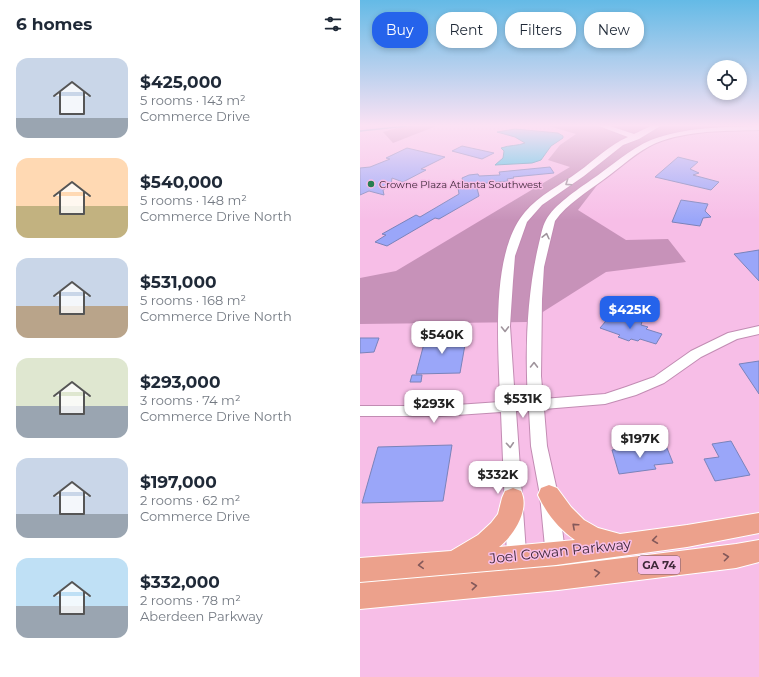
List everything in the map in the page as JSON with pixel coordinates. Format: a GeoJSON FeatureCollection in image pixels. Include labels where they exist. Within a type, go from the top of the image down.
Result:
{"type":"FeatureCollection","features":[{"type":"Feature","properties":{"kind":"main road"},"geometry":{"type":"LineString","coordinates":[[549,494],[562,515],[580,531],[601,540],[623,545]]}},
{"type":"Feature","properties":{"kind":"main road"},"geometry":{"type":"LineString","coordinates":[[454,562],[486,543],[502,528],[510,515],[513,498]]}},
{"type":"Feature","properties":{"kind":"main road","name":"Joel Cowan Parkway"},"geometry":{"type":"LineString","coordinates":[[557,566],[623,545],[687,536],[759,523]]}},
{"type":"Feature","properties":{"kind":"main road","name":"Joel Cowan Parkway"},"geometry":{"type":"LineString","coordinates":[[360,596],[517,570],[557,566],[736,556],[759,551]]}},
{"type":"Feature","properties":{"kind":"main road","name":"Joel Cowan Parkway"},"geometry":{"type":"LineString","coordinates":[[360,570],[454,562],[517,570]]}},
{"type":"Feature","properties":{"kind":"street"},"geometry":{"type":"LineString","coordinates":[[517,570],[504,326],[510,256],[522,222],[529,213],[539,203],[582,174],[603,157]]}},
{"type":"Feature","properties":{"kind":"street"},"geometry":{"type":"LineString","coordinates":[[557,566],[549,494],[539,446],[534,376],[536,299],[539,267],[550,221],[556,213],[582,191],[630,157]]}},
{"type":"Feature","properties":{"kind":"street"},"geometry":{"type":"LineString","coordinates":[[360,411],[442,411],[560,403],[605,398],[631,391],[659,380],[696,354],[733,336],[759,330]]}},
{"type":"Feature","properties":{"kind":"shaded area"},"geometry":{"type":"Polygon","coordinates":[[[551,157],[632,157],[605,175],[578,210],[626,240],[668,239],[686,262],[606,272],[527,322],[360,324],[360,278],[396,271],[570,167],[548,160],[551,157]]]}},
{"type":"Feature","properties":{"kind":"water"},"geometry":{"type":"Polygon","coordinates":[[[503,157],[543,157],[541,160],[532,163],[495,165],[503,157]]]}},
{"type":"Feature","properties":{"kind":"building"},"geometry":{"type":"Polygon","coordinates":[[[389,157],[445,157],[421,169],[426,170],[403,182],[392,178],[391,185],[383,190],[384,195],[369,191],[360,195],[360,168],[370,167],[390,159],[386,158],[389,157]]]}},
{"type":"Feature","properties":{"kind":"building"},"geometry":{"type":"Polygon","coordinates":[[[473,157],[487,157],[482,159],[473,157]]]}},
{"type":"Feature","properties":{"kind":"building"},"geometry":{"type":"Polygon","coordinates":[[[678,157],[698,162],[690,169],[699,173],[693,175],[719,182],[711,190],[655,177],[678,157]]]}},
{"type":"Feature","properties":{"kind":"building"},"geometry":{"type":"Polygon","coordinates":[[[550,167],[554,173],[513,177],[514,178],[507,179],[508,181],[476,184],[479,196],[439,219],[435,218],[387,246],[375,242],[386,235],[382,234],[416,215],[420,217],[459,194],[457,182],[463,181],[462,178],[469,175],[500,175],[499,172],[550,167]]]}},
{"type":"Feature","properties":{"kind":"building"},"geometry":{"type":"Polygon","coordinates":[[[681,200],[708,204],[705,211],[711,217],[703,218],[700,226],[672,222],[681,200]]]}},
{"type":"Feature","properties":{"kind":"building"},"geometry":{"type":"Polygon","coordinates":[[[759,250],[759,281],[734,254],[759,250]]]}},
{"type":"Feature","properties":{"kind":"building"},"geometry":{"type":"Polygon","coordinates":[[[611,315],[631,321],[632,319],[642,322],[641,325],[648,327],[646,329],[662,334],[656,344],[640,339],[638,341],[631,339],[629,341],[618,337],[620,335],[600,328],[611,315]]]}},
{"type":"Feature","properties":{"kind":"building"},"geometry":{"type":"Polygon","coordinates":[[[426,336],[453,336],[453,339],[466,339],[460,373],[416,374],[426,336]]]}},
{"type":"Feature","properties":{"kind":"building"},"geometry":{"type":"Polygon","coordinates":[[[360,338],[379,338],[374,352],[360,353],[360,338]]]}},
{"type":"Feature","properties":{"kind":"building"},"geometry":{"type":"Polygon","coordinates":[[[759,361],[759,394],[739,364],[759,361]]]}},
{"type":"Feature","properties":{"kind":"building"},"geometry":{"type":"Polygon","coordinates":[[[412,375],[422,375],[421,382],[410,382],[412,375]]]}},
{"type":"Feature","properties":{"kind":"building"},"geometry":{"type":"Polygon","coordinates":[[[731,441],[750,475],[715,481],[704,459],[719,457],[712,444],[731,441]]]}},
{"type":"Feature","properties":{"kind":"building"},"geometry":{"type":"Polygon","coordinates":[[[452,445],[443,501],[362,503],[378,447],[452,445]]]}},
{"type":"Feature","properties":{"kind":"building"},"geometry":{"type":"Polygon","coordinates":[[[634,446],[635,448],[648,446],[650,450],[667,448],[673,463],[654,465],[656,469],[619,474],[612,450],[634,446]]]}},
{"type":"Feature","properties":{"kind":"place","name":"Crowne Plaza Atlanta Southwest"},"geometry":{"type":"Point","coordinates":[371,184]}}]}
